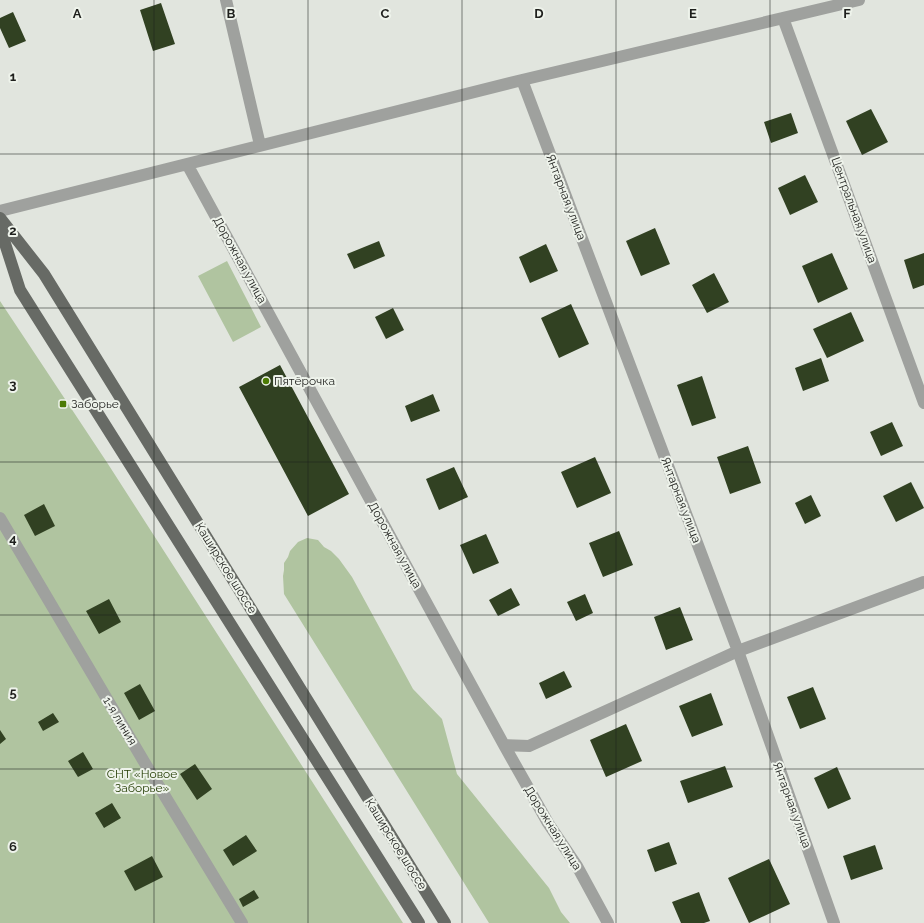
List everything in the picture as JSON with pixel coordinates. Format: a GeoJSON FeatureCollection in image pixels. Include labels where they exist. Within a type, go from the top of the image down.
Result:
{"type":"FeatureCollection","features":[{"type":"Feature","properties":{"kind":"main road","name":"Каширское шоссе"},"geometry":{"type":"LineString","coordinates":[[0,218],[44,274],[445,923]]}},
{"type":"Feature","properties":{"kind":"main road","name":"Каширское шоссе"},"geometry":{"type":"LineString","coordinates":[[0,228],[20,290],[420,923]]}},
{"type":"Feature","properties":{"kind":"street"},"geometry":{"type":"LineString","coordinates":[[226,0],[260,145]]}},
{"type":"Feature","properties":{"kind":"street"},"geometry":{"type":"LineString","coordinates":[[0,211],[522,80],[859,0]]}},
{"type":"Feature","properties":{"kind":"street","name":"Центральная улица"},"geometry":{"type":"LineString","coordinates":[[784,18],[924,403]]}},
{"type":"Feature","properties":{"kind":"street","name":"Янтарная улица"},"geometry":{"type":"LineString","coordinates":[[522,80],[738,651],[834,923]]}},
{"type":"Feature","properties":{"kind":"street","name":"Дорожная улица"},"geometry":{"type":"LineString","coordinates":[[187,164],[504,745],[548,824],[578,866],[608,923]]}},
{"type":"Feature","properties":{"kind":"street","name":"1-я линия"},"geometry":{"type":"LineString","coordinates":[[0,518],[146,765],[242,923]]}},
{"type":"Feature","properties":{"kind":"street"},"geometry":{"type":"LineString","coordinates":[[504,745],[529,746],[738,651],[924,582]]}},
{"type":"Feature","properties":{"kind":"green space"},"geometry":{"type":"Polygon","coordinates":[[[227,261],[261,327],[233,342],[198,276],[227,261]]]}},
{"type":"Feature","properties":{"kind":"green space","name":"СНТ «Новое Заборье»"},"geometry":{"type":"Polygon","coordinates":[[[0,301],[108,464],[403,923],[0,923],[0,301]]]}},
{"type":"Feature","properties":{"kind":"green space"},"geometry":{"type":"Polygon","coordinates":[[[307,538],[318,540],[324,547],[331,551],[352,577],[413,689],[442,719],[457,774],[549,888],[561,912],[570,923],[489,923],[284,594],[284,563],[290,551],[298,542],[307,538]]]}},
{"type":"Feature","properties":{"kind":"building"},"geometry":{"type":"Polygon","coordinates":[[[161,3],[175,44],[153,51],[140,10],[161,3]]]}},
{"type":"Feature","properties":{"kind":"building"},"geometry":{"type":"Polygon","coordinates":[[[13,12],[26,41],[9,48],[0,28],[0,18],[13,12]]]}},
{"type":"Feature","properties":{"kind":"building"},"geometry":{"type":"Polygon","coordinates":[[[871,109],[888,142],[862,155],[846,121],[871,109]]]}},
{"type":"Feature","properties":{"kind":"building"},"geometry":{"type":"Polygon","coordinates":[[[791,113],[798,133],[771,143],[764,122],[791,113]]]}},
{"type":"Feature","properties":{"kind":"building"},"geometry":{"type":"Polygon","coordinates":[[[805,175],[818,202],[790,215],[778,188],[805,175]]]}},
{"type":"Feature","properties":{"kind":"building"},"geometry":{"type":"Polygon","coordinates":[[[655,228],[670,264],[641,276],[626,241],[655,228]]]}},
{"type":"Feature","properties":{"kind":"building"},"geometry":{"type":"Polygon","coordinates":[[[379,241],[385,256],[354,269],[347,254],[379,241]]]}},
{"type":"Feature","properties":{"kind":"building"},"geometry":{"type":"Polygon","coordinates":[[[546,244],[558,271],[530,283],[519,257],[546,244]]]}},
{"type":"Feature","properties":{"kind":"building"},"geometry":{"type":"Polygon","coordinates":[[[832,253],[848,289],[818,303],[802,266],[832,253]]]}},
{"type":"Feature","properties":{"kind":"building"},"geometry":{"type":"Polygon","coordinates":[[[924,253],[924,285],[913,289],[904,260],[924,253]]]}},
{"type":"Feature","properties":{"kind":"building"},"geometry":{"type":"Polygon","coordinates":[[[714,273],[729,302],[707,313],[692,285],[714,273]]]}},
{"type":"Feature","properties":{"kind":"building"},"geometry":{"type":"Polygon","coordinates":[[[571,304],[589,344],[559,358],[541,318],[571,304]]]}},
{"type":"Feature","properties":{"kind":"building"},"geometry":{"type":"Polygon","coordinates":[[[393,308],[404,330],[386,339],[375,317],[393,308]]]}},
{"type":"Feature","properties":{"kind":"building"},"geometry":{"type":"Polygon","coordinates":[[[851,312],[864,341],[827,358],[813,329],[851,312]]]}},
{"type":"Feature","properties":{"kind":"building"},"geometry":{"type":"Polygon","coordinates":[[[821,358],[829,381],[803,391],[795,368],[821,358]]]}},
{"type":"Feature","properties":{"kind":"building"},"geometry":{"type":"Polygon","coordinates":[[[280,365],[349,494],[308,516],[239,387],[280,365]]]}},
{"type":"Feature","properties":{"kind":"building"},"geometry":{"type":"Polygon","coordinates":[[[702,376],[716,418],[692,426],[677,385],[702,376]]]}},
{"type":"Feature","properties":{"kind":"building"},"geometry":{"type":"Polygon","coordinates":[[[433,394],[440,411],[411,422],[405,406],[433,394]]]}},
{"type":"Feature","properties":{"kind":"building"},"geometry":{"type":"Polygon","coordinates":[[[892,422],[903,446],[881,456],[870,432],[892,422]]]}},
{"type":"Feature","properties":{"kind":"building"},"geometry":{"type":"Polygon","coordinates":[[[748,446],[761,483],[730,494],[717,457],[748,446]]]}},
{"type":"Feature","properties":{"kind":"building"},"geometry":{"type":"Polygon","coordinates":[[[595,457],[611,493],[577,508],[561,472],[595,457]]]}},
{"type":"Feature","properties":{"kind":"building"},"geometry":{"type":"Polygon","coordinates":[[[454,467],[468,497],[439,510],[426,479],[454,467]]]}},
{"type":"Feature","properties":{"kind":"building"},"geometry":{"type":"Polygon","coordinates":[[[911,482],[924,508],[896,522],[883,496],[911,482]]]}},
{"type":"Feature","properties":{"kind":"building"},"geometry":{"type":"Polygon","coordinates":[[[811,495],[821,516],[805,524],[795,503],[811,495]]]}},
{"type":"Feature","properties":{"kind":"building"},"geometry":{"type":"Polygon","coordinates":[[[44,504],[55,526],[35,536],[24,515],[44,504]]]}},
{"type":"Feature","properties":{"kind":"building"},"geometry":{"type":"Polygon","coordinates":[[[619,531],[633,565],[603,577],[589,543],[619,531]]]}},
{"type":"Feature","properties":{"kind":"building"},"geometry":{"type":"Polygon","coordinates":[[[486,534],[499,563],[473,574],[460,545],[486,534]]]}},
{"type":"Feature","properties":{"kind":"building"},"geometry":{"type":"Polygon","coordinates":[[[511,588],[520,605],[498,616],[489,600],[511,588]]]}},
{"type":"Feature","properties":{"kind":"building"},"geometry":{"type":"Polygon","coordinates":[[[585,594],[593,613],[576,621],[567,602],[585,594]]]}},
{"type":"Feature","properties":{"kind":"building"},"geometry":{"type":"Polygon","coordinates":[[[109,599],[121,622],[99,634],[86,611],[109,599]]]}},
{"type":"Feature","properties":{"kind":"building"},"geometry":{"type":"Polygon","coordinates":[[[680,607],[693,640],[666,650],[654,617],[680,607]]]}},
{"type":"Feature","properties":{"kind":"building"},"geometry":{"type":"Polygon","coordinates":[[[564,671],[572,687],[546,699],[539,683],[564,671]]]}},
{"type":"Feature","properties":{"kind":"building"},"geometry":{"type":"Polygon","coordinates":[[[140,684],[155,711],[139,720],[124,693],[140,684]]]}},
{"type":"Feature","properties":{"kind":"building"},"geometry":{"type":"Polygon","coordinates":[[[813,687],[826,719],[800,729],[787,697],[813,687]]]}},
{"type":"Feature","properties":{"kind":"building"},"geometry":{"type":"Polygon","coordinates":[[[711,693],[723,725],[692,737],[679,706],[711,693]]]}},
{"type":"Feature","properties":{"kind":"building"},"geometry":{"type":"Polygon","coordinates":[[[53,713],[59,722],[43,731],[38,722],[53,713]]]}},
{"type":"Feature","properties":{"kind":"building"},"geometry":{"type":"Polygon","coordinates":[[[626,724],[642,761],[606,777],[590,740],[626,724]]]}},
{"type":"Feature","properties":{"kind":"building"},"geometry":{"type":"Polygon","coordinates":[[[0,730],[6,739],[0,744],[0,730]]]}},
{"type":"Feature","properties":{"kind":"building"},"geometry":{"type":"Polygon","coordinates":[[[83,752],[93,769],[78,777],[68,761],[83,752]]]}},
{"type":"Feature","properties":{"kind":"building"},"geometry":{"type":"Polygon","coordinates":[[[195,764],[212,789],[197,800],[180,774],[195,764]]]}},
{"type":"Feature","properties":{"kind":"building"},"geometry":{"type":"Polygon","coordinates":[[[725,766],[733,787],[688,803],[680,781],[725,766]]]}},
{"type":"Feature","properties":{"kind":"building"},"geometry":{"type":"Polygon","coordinates":[[[837,767],[851,799],[828,809],[814,778],[837,767]]]}},
{"type":"Feature","properties":{"kind":"building"},"geometry":{"type":"Polygon","coordinates":[[[112,803],[121,818],[104,828],[95,813],[112,803]]]}},
{"type":"Feature","properties":{"kind":"building"},"geometry":{"type":"Polygon","coordinates":[[[246,835],[257,851],[233,866],[223,850],[246,835]]]}},
{"type":"Feature","properties":{"kind":"building"},"geometry":{"type":"Polygon","coordinates":[[[669,842],[677,864],[655,872],[647,850],[669,842]]]}},
{"type":"Feature","properties":{"kind":"building"},"geometry":{"type":"Polygon","coordinates":[[[875,845],[883,869],[851,880],[843,856],[875,845]]]}},
{"type":"Feature","properties":{"kind":"building"},"geometry":{"type":"Polygon","coordinates":[[[152,856],[163,877],[135,891],[124,871],[152,856]]]}},
{"type":"Feature","properties":{"kind":"building"},"geometry":{"type":"Polygon","coordinates":[[[769,859],[790,904],[749,923],[728,878],[769,859]]]}},
{"type":"Feature","properties":{"kind":"building"},"geometry":{"type":"Polygon","coordinates":[[[254,890],[259,898],[243,907],[239,899],[254,890]]]}},
{"type":"Feature","properties":{"kind":"building"},"geometry":{"type":"Polygon","coordinates":[[[699,892],[710,921],[704,923],[681,923],[672,902],[699,892]]]}},
{"type":"Feature","properties":{"kind":"place","name":"Пятёрочка"},"geometry":{"type":"Point","coordinates":[266,381]}},
{"type":"Feature","properties":{"kind":"place","name":"Заборье"},"geometry":{"type":"Point","coordinates":[63,404]}}]}
